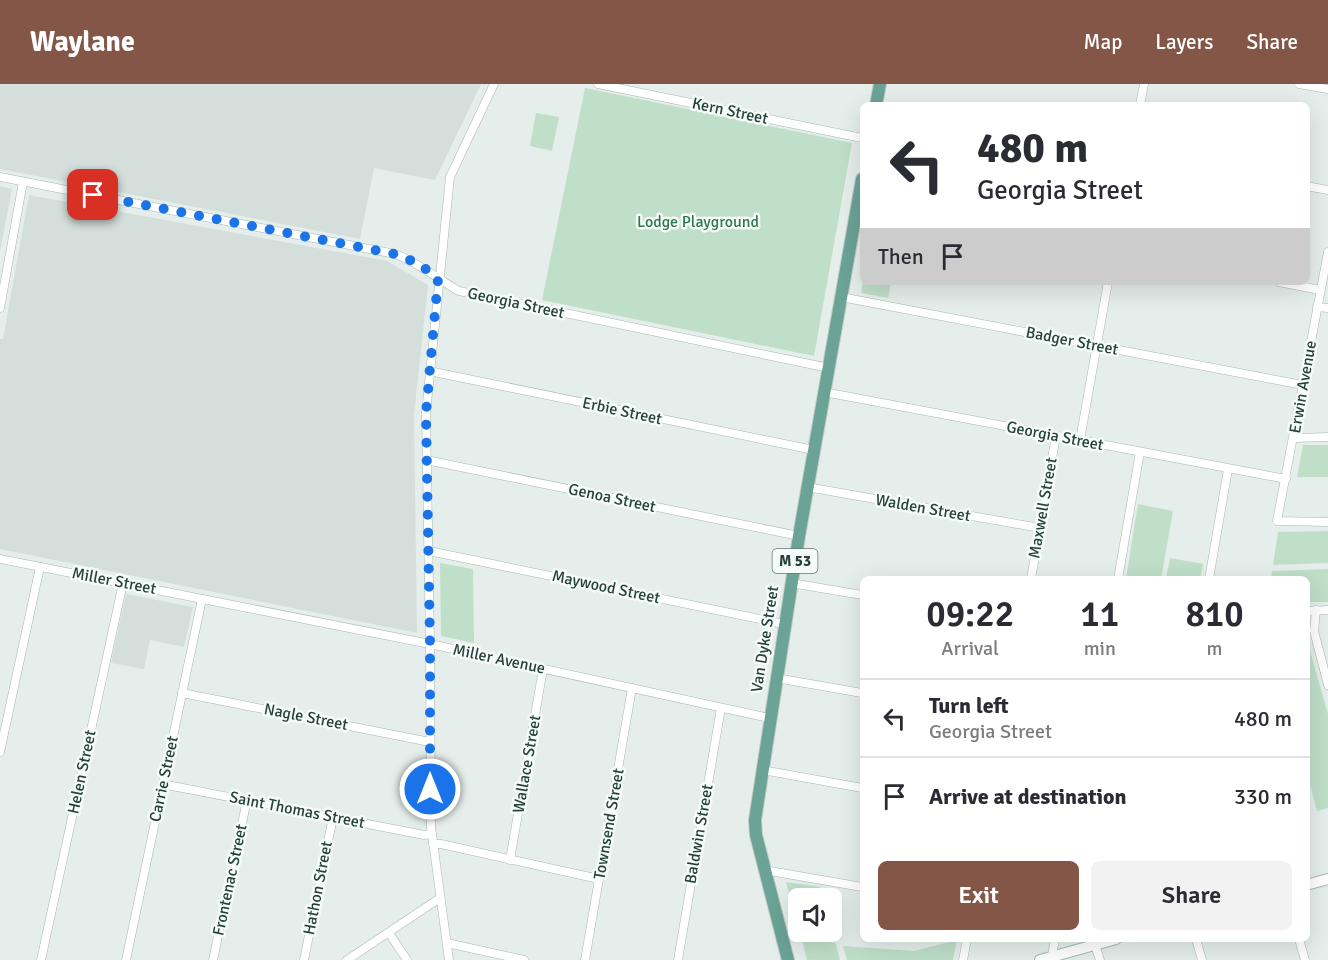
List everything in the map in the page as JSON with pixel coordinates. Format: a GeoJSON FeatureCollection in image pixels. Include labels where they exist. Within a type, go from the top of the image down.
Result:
{"type":"FeatureCollection","features":[{"type":"Feature","properties":{"kind":"main road"},"geometry":{"type":"LineString","coordinates":[[877,102],[880,84]]}},
{"type":"Feature","properties":{"kind":"main road","name":"Van Dyke Street"},"geometry":{"type":"LineString","coordinates":[[788,960],[755,828],[798,536],[860,203]]}},
{"type":"Feature","properties":{"kind":"street"},"geometry":{"type":"LineString","coordinates":[[449,960],[432,834],[426,413],[438,279],[451,175],[494,84]]}},
{"type":"Feature","properties":{"kind":"street","name":"Kern Street"},"geometry":{"type":"LineString","coordinates":[[598,84],[860,138]]}},
{"type":"Feature","properties":{"kind":"street"},"geometry":{"type":"LineString","coordinates":[[1141,102],[1144,84]]}},
{"type":"Feature","properties":{"kind":"street"},"geometry":{"type":"LineString","coordinates":[[1299,84],[1328,89]]}},
{"type":"Feature","properties":{"kind":"street","name":"Georgia Street"},"geometry":{"type":"LineString","coordinates":[[0,177],[395,254],[427,269],[438,279],[459,291],[829,368]]}},
{"type":"Feature","properties":{"kind":"street"},"geometry":{"type":"LineString","coordinates":[[0,308],[23,182]]}},
{"type":"Feature","properties":{"kind":"street"},"geometry":{"type":"LineString","coordinates":[[1310,187],[1328,190]]}},
{"type":"Feature","properties":{"kind":"street","name":"Erwin Avenue"},"geometry":{"type":"LineString","coordinates":[[1328,252],[1277,521],[1328,522]]}},
{"type":"Feature","properties":{"kind":"street"},"geometry":{"type":"LineString","coordinates":[[1080,441],[1107,285]]}},
{"type":"Feature","properties":{"kind":"street"},"geometry":{"type":"LineString","coordinates":[[1294,285],[1320,290]]}},
{"type":"Feature","properties":{"kind":"street","name":"Badger Street"},"geometry":{"type":"LineString","coordinates":[[841,297],[1303,385]]}},
{"type":"Feature","properties":{"kind":"street"},"geometry":{"type":"LineString","coordinates":[[1317,307],[1328,308]]}},
{"type":"Feature","properties":{"kind":"street","name":"Erbie Street"},"geometry":{"type":"LineString","coordinates":[[429,371],[814,450]]}},
{"type":"Feature","properties":{"kind":"street","name":"Georgia Street"},"geometry":{"type":"LineString","coordinates":[[824,392],[1286,479]]}},
{"type":"Feature","properties":{"kind":"street","name":"Maxwell Street"},"geometry":{"type":"LineString","coordinates":[[1032,576],[1056,436]]}},
{"type":"Feature","properties":{"kind":"street"},"geometry":{"type":"LineString","coordinates":[[1294,438],[1328,436]]}},
{"type":"Feature","properties":{"kind":"street"},"geometry":{"type":"LineString","coordinates":[[1119,576],[1140,452]]}},
{"type":"Feature","properties":{"kind":"street","name":"Genoa Street"},"geometry":{"type":"LineString","coordinates":[[426,459],[798,536]]}},
{"type":"Feature","properties":{"kind":"street"},"geometry":{"type":"LineString","coordinates":[[1210,576],[1228,469]]}},
{"type":"Feature","properties":{"kind":"street","name":"Walden Street"},"geometry":{"type":"LineString","coordinates":[[807,487],[1040,528]]}},
{"type":"Feature","properties":{"kind":"street","name":"Maywood Street"},"geometry":{"type":"LineString","coordinates":[[429,550],[784,624]]}},
{"type":"Feature","properties":{"kind":"street","name":"Miller Street"},"geometry":{"type":"LineString","coordinates":[[0,559],[227,604]]}},
{"type":"Feature","properties":{"kind":"street"},"geometry":{"type":"LineString","coordinates":[[0,752],[40,567]]}},
{"type":"Feature","properties":{"kind":"street","name":"Helen Street"},"geometry":{"type":"LineString","coordinates":[[41,960],[123,583]]}},
{"type":"Feature","properties":{"kind":"street"},"geometry":{"type":"LineString","coordinates":[[791,583],[860,595]]}},
{"type":"Feature","properties":{"kind":"street","name":"Carrie Street"},"geometry":{"type":"LineString","coordinates":[[126,960],[202,599]]}},
{"type":"Feature","properties":{"kind":"street","name":"Miller Avenue"},"geometry":{"type":"LineString","coordinates":[[227,604],[430,644],[770,718]]}},
{"type":"Feature","properties":{"kind":"street"},"geometry":{"type":"LineString","coordinates":[[1310,610],[1328,610]]}},
{"type":"Feature","properties":{"kind":"street"},"geometry":{"type":"LineString","coordinates":[[1316,610],[1314,631],[1328,685]]}},
{"type":"Feature","properties":{"kind":"street","name":"Wallace Street"},"geometry":{"type":"LineString","coordinates":[[510,860],[543,669]]}},
{"type":"Feature","properties":{"kind":"street"},"geometry":{"type":"LineString","coordinates":[[776,678],[860,693]]}},
{"type":"Feature","properties":{"kind":"street","name":"Townsend Street"},"geometry":{"type":"LineString","coordinates":[[585,960],[632,688]]}},
{"type":"Feature","properties":{"kind":"street","name":"Nagle Street"},"geometry":{"type":"LineString","coordinates":[[182,693],[430,742]]}},
{"type":"Feature","properties":{"kind":"street","name":"Baldwin Street"},"geometry":{"type":"LineString","coordinates":[[678,960],[721,708]]}},
{"type":"Feature","properties":{"kind":"street"},"geometry":{"type":"LineString","coordinates":[[762,770],[860,788]]}},
{"type":"Feature","properties":{"kind":"street","name":"Saint Thomas Street"},"geometry":{"type":"LineString","coordinates":[[162,784],[424,835],[432,834]]}},
{"type":"Feature","properties":{"kind":"street","name":"Frontenac Street"},"geometry":{"type":"LineString","coordinates":[[213,960],[247,800]]}},
{"type":"Feature","properties":{"kind":"street","name":"Hathon Street"},"geometry":{"type":"LineString","coordinates":[[304,960],[333,817]]}},
{"type":"Feature","properties":{"kind":"street"},"geometry":{"type":"LineString","coordinates":[[433,844],[599,879]]}},
{"type":"Feature","properties":{"kind":"street"},"geometry":{"type":"LineString","coordinates":[[764,870],[860,887]]}},
{"type":"Feature","properties":{"kind":"street"},"geometry":{"type":"LineString","coordinates":[[1310,884],[1328,879]]}},
{"type":"Feature","properties":{"kind":"street"},"geometry":{"type":"LineString","coordinates":[[348,960],[440,898]]}},
{"type":"Feature","properties":{"kind":"street"},"geometry":{"type":"LineString","coordinates":[[388,933],[407,960]]}},
{"type":"Feature","properties":{"kind":"street"},"geometry":{"type":"LineString","coordinates":[[963,960],[966,942]]}},
{"type":"Feature","properties":{"kind":"street"},"geometry":{"type":"LineString","coordinates":[[1052,956],[1054,942]]}},
{"type":"Feature","properties":{"kind":"street"},"geometry":{"type":"LineString","coordinates":[[1040,960],[1106,942]]}},
{"type":"Feature","properties":{"kind":"street"},"geometry":{"type":"LineString","coordinates":[[1197,942],[1202,960]]}},
{"type":"Feature","properties":{"kind":"street"},"geometry":{"type":"LineString","coordinates":[[1300,942],[1305,960]]}},
{"type":"Feature","properties":{"kind":"street"},"geometry":{"type":"LineString","coordinates":[[447,943],[524,960]]}},
{"type":"Feature","properties":{"kind":"street"},"geometry":{"type":"LineString","coordinates":[[1095,945],[1100,960]]}},
{"type":"Feature","properties":{"kind":"shaded area"},"geometry":{"type":"Polygon","coordinates":[[[0,84],[481,84],[435,180],[374,168],[360,239],[0,169],[0,84]]]}},
{"type":"Feature","properties":{"kind":"shaded area"},"geometry":{"type":"Polygon","coordinates":[[[0,186],[12,189],[0,251],[0,186]]]}},
{"type":"Feature","properties":{"kind":"shaded area"},"geometry":{"type":"Polygon","coordinates":[[[29,195],[387,261],[428,285],[414,415],[417,633],[0,549],[0,339],[3,339],[29,195]]]}},
{"type":"Feature","properties":{"kind":"shaded area"},"geometry":{"type":"Polygon","coordinates":[[[126,594],[193,607],[184,647],[150,640],[144,669],[111,663],[126,594]]]}},
{"type":"Feature","properties":{"kind":"green space","name":"Lodge Playground"},"geometry":{"type":"Polygon","coordinates":[[[585,88],[852,143],[814,356],[542,300],[585,88]]]}},
{"type":"Feature","properties":{"kind":"green space"},"geometry":{"type":"Polygon","coordinates":[[[536,113],[559,117],[552,151],[530,146],[536,113]]]}},
{"type":"Feature","properties":{"kind":"green space"},"geometry":{"type":"Polygon","coordinates":[[[862,285],[890,285],[888,298],[861,293],[862,285]]]}},
{"type":"Feature","properties":{"kind":"green space"},"geometry":{"type":"Polygon","coordinates":[[[1303,445],[1328,445],[1328,477],[1297,477],[1303,445]]]}},
{"type":"Feature","properties":{"kind":"green space"},"geometry":{"type":"Polygon","coordinates":[[[1138,504],[1173,511],[1162,576],[1126,576],[1138,504]]]}},
{"type":"Feature","properties":{"kind":"green space"},"geometry":{"type":"Polygon","coordinates":[[[1328,531],[1328,563],[1273,565],[1278,532],[1328,531]]]}},
{"type":"Feature","properties":{"kind":"green space"},"geometry":{"type":"Polygon","coordinates":[[[1170,558],[1203,564],[1201,576],[1167,576],[1170,558]]]}},
{"type":"Feature","properties":{"kind":"green space"},"geometry":{"type":"Polygon","coordinates":[[[440,563],[473,569],[474,643],[441,636],[440,563]]]}},
{"type":"Feature","properties":{"kind":"green space"},"geometry":{"type":"Polygon","coordinates":[[[1328,569],[1328,602],[1310,602],[1310,576],[1271,576],[1272,571],[1328,569]]]}},
{"type":"Feature","properties":{"kind":"green space"},"geometry":{"type":"Polygon","coordinates":[[[1310,651],[1328,714],[1328,808],[1317,811],[1310,784],[1310,651]]]}},
{"type":"Feature","properties":{"kind":"green space"},"geometry":{"type":"Polygon","coordinates":[[[786,882],[820,888],[788,888],[786,882]]]}},
{"type":"Feature","properties":{"kind":"green space"},"geometry":{"type":"Polygon","coordinates":[[[802,942],[835,942],[840,960],[807,960],[802,942]]]}},
{"type":"Feature","properties":{"kind":"green space"},"geometry":{"type":"Polygon","coordinates":[[[957,942],[953,960],[847,960],[843,946],[914,951],[957,942]]]}},
{"type":"Feature","properties":{"kind":"route"},"geometry":{"type":"LineString","coordinates":[[93,195],[395,254],[427,269],[438,279],[426,413],[430,789]]}}]}
